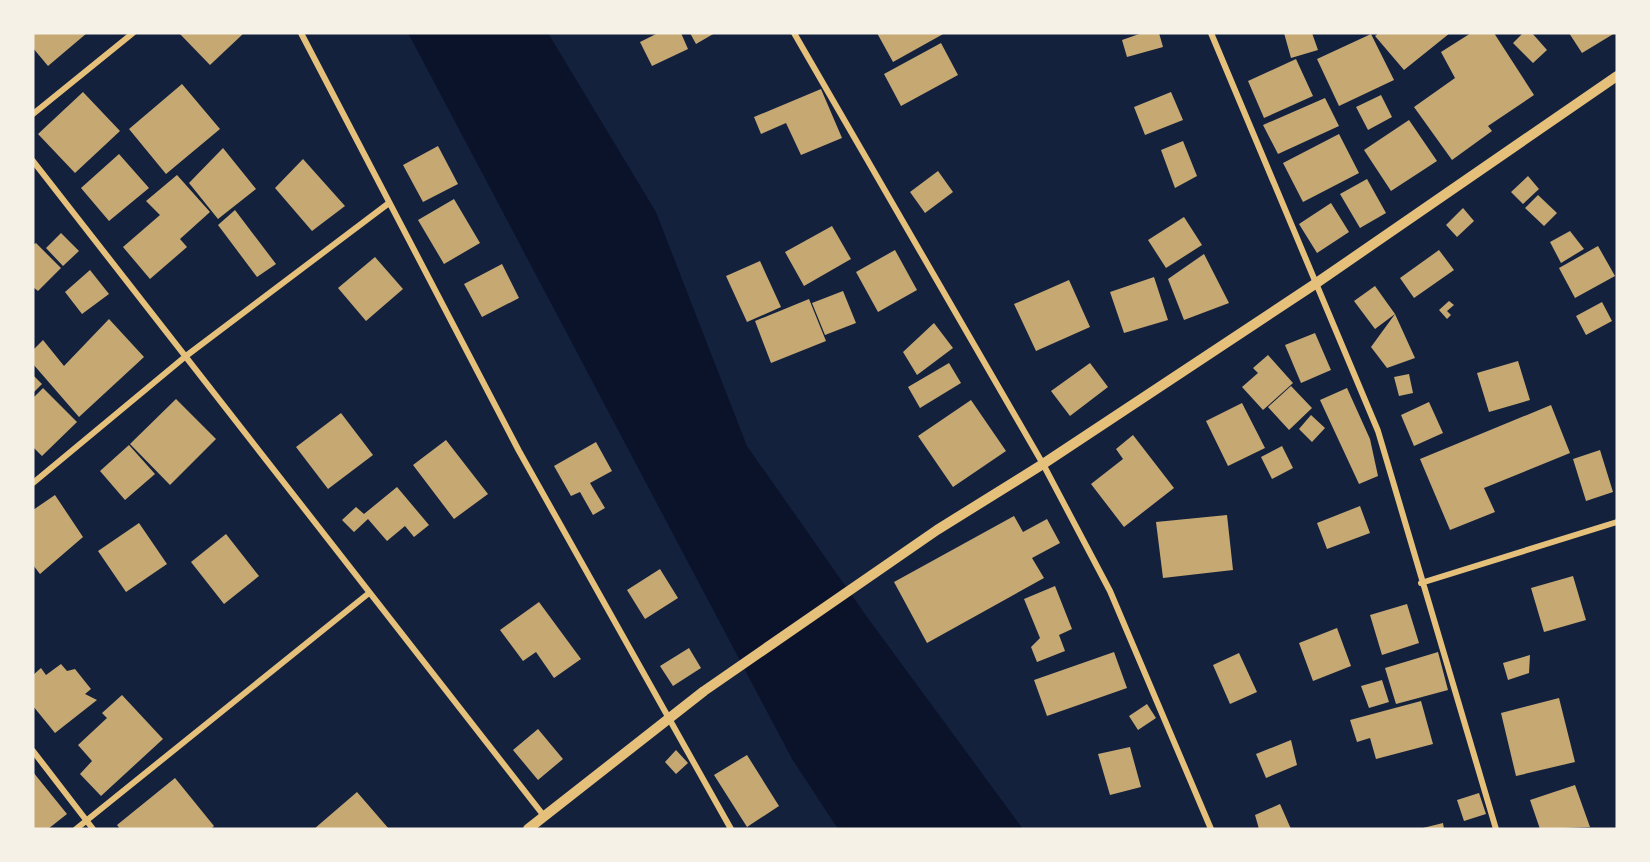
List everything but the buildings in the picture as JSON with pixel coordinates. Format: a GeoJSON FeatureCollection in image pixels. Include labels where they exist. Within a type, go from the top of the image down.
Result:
{"type":"FeatureCollection","features":[{"type":"Feature","properties":{"kind":"street"},"geometry":{"type":"LineString","coordinates":[[33,114],[133,33]]}},
{"type":"Feature","properties":{"kind":"street"},"geometry":{"type":"LineString","coordinates":[[301,33],[519,451],[731,829]]}},
{"type":"Feature","properties":{"kind":"street"},"geometry":{"type":"LineString","coordinates":[[794,33],[1043,464],[1110,591],[1211,829]]}},
{"type":"Feature","properties":{"kind":"street"},"geometry":{"type":"LineString","coordinates":[[1211,33],[1315,285],[1378,430],[1421,583],[1496,829]]}},
{"type":"Feature","properties":{"kind":"street"},"geometry":{"type":"LineString","coordinates":[[528,829],[704,691],[937,530],[1043,464],[1315,285],[1617,76]]}},
{"type":"Feature","properties":{"kind":"street"},"geometry":{"type":"LineString","coordinates":[[33,161],[544,816]]}},
{"type":"Feature","properties":{"kind":"street"},"geometry":{"type":"LineString","coordinates":[[33,483],[186,356],[389,203]]}},
{"type":"Feature","properties":{"kind":"street"},"geometry":{"type":"LineString","coordinates":[[1421,583],[1617,522]]}},
{"type":"Feature","properties":{"kind":"street"},"geometry":{"type":"LineString","coordinates":[[76,829],[369,593]]}},
{"type":"Feature","properties":{"kind":"street"},"geometry":{"type":"LineString","coordinates":[[33,751],[93,829]]}},
{"type":"Feature","properties":{"kind":"water"},"geometry":{"type":"Polygon","coordinates":[[[408,33],[548,33],[656,212],[747,446],[870,621],[1023,829],[838,829],[792,759],[408,33]]]}}]}
